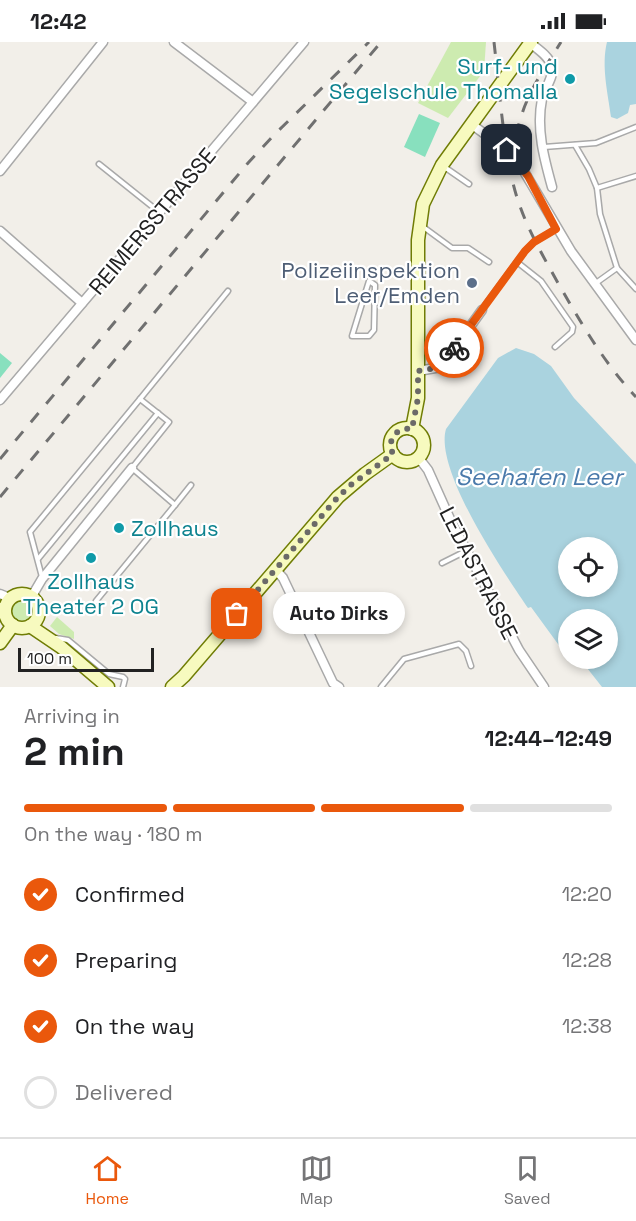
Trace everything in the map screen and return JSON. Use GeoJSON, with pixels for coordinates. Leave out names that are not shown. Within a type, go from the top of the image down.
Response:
{"type":"FeatureCollection","features":[{"type":"Feature","properties":{"kind":"main road"},"geometry":{"type":"LineString","coordinates":[[412,429],[418,398],[419,224],[427,193],[442,165],[530,42]]}},
{"type":"Feature","properties":{"kind":"main road"},"geometry":{"type":"LineString","coordinates":[[403,429],[412,429],[423,441],[423,450],[418,457],[405,462],[393,454],[391,445],[393,436],[403,429]]}},
{"type":"Feature","properties":{"kind":"main road"},"geometry":{"type":"LineString","coordinates":[[172,687],[338,497],[393,454]]}},
{"type":"Feature","properties":{"kind":"main road"},"geometry":{"type":"LineString","coordinates":[[21,594],[32,597],[38,604],[34,621],[20,628],[13,625],[2,608],[7,603],[6,596],[21,594]]}},
{"type":"Feature","properties":{"kind":"main road"},"geometry":{"type":"LineString","coordinates":[[34,621],[108,687]]}},
{"type":"Feature","properties":{"kind":"main road"},"geometry":{"type":"LineString","coordinates":[[0,644],[13,625]]}},
{"type":"Feature","properties":{"kind":"street"},"geometry":{"type":"LineString","coordinates":[[0,171],[103,42]]}},
{"type":"Feature","properties":{"kind":"street"},"geometry":{"type":"LineString","coordinates":[[174,42],[253,102]]}},
{"type":"Feature","properties":{"kind":"street","name":"REIMERSSTRASSE"},"geometry":{"type":"LineString","coordinates":[[0,400],[304,42]]}},
{"type":"Feature","properties":{"kind":"street"},"geometry":{"type":"LineString","coordinates":[[530,42],[551,65],[552,72],[542,97],[540,123],[542,147],[552,188]]}},
{"type":"Feature","properties":{"kind":"street"},"geometry":{"type":"LineString","coordinates":[[471,124],[507,150],[522,168],[556,229],[636,340]]}},
{"type":"Feature","properties":{"kind":"street"},"geometry":{"type":"LineString","coordinates":[[0,231],[82,303]]}},
{"type":"Feature","properties":{"kind":"street"},"geometry":{"type":"LineString","coordinates":[[418,371],[441,367],[482,310]]}},
{"type":"Feature","properties":{"kind":"street","name":"LEDASTRASSE"},"geometry":{"type":"LineString","coordinates":[[418,457],[428,470],[450,519],[519,650],[544,687]]}},
{"type":"Feature","properties":{"kind":"street"},"geometry":{"type":"LineString","coordinates":[[32,597],[42,579],[132,468]]}},
{"type":"Feature","properties":{"kind":"street"},"geometry":{"type":"LineString","coordinates":[[275,570],[283,578],[333,683],[339,687]]}},
{"type":"Feature","properties":{"kind":"lane"},"geometry":{"type":"LineString","coordinates":[[542,147],[596,143],[636,126]]}},
{"type":"Feature","properties":{"kind":"lane"},"geometry":{"type":"LineString","coordinates":[[575,145],[597,188],[600,214],[618,268],[636,289]]}},
{"type":"Feature","properties":{"kind":"lane"},"geometry":{"type":"LineString","coordinates":[[99,164],[159,213]]}},
{"type":"Feature","properties":{"kind":"lane"},"geometry":{"type":"LineString","coordinates":[[442,165],[469,184]]}},
{"type":"Feature","properties":{"kind":"lane"},"geometry":{"type":"LineString","coordinates":[[597,188],[636,176]]}},
{"type":"Feature","properties":{"kind":"lane"},"geometry":{"type":"LineString","coordinates":[[419,224],[452,248],[468,249],[489,262]]}},
{"type":"Feature","properties":{"kind":"lane"},"geometry":{"type":"LineString","coordinates":[[482,310],[534,242],[556,229]]}},
{"type":"Feature","properties":{"kind":"lane"},"geometry":{"type":"LineString","coordinates":[[517,262],[541,281],[573,327],[572,332],[555,347]]}},
{"type":"Feature","properties":{"kind":"lane"},"geometry":{"type":"LineString","coordinates":[[595,283],[618,268]]}},
{"type":"Feature","properties":{"kind":"lane"},"geometry":{"type":"LineString","coordinates":[[369,281],[372,282],[375,285],[372,333],[369,336],[352,336],[367,284],[369,281]]}},
{"type":"Feature","properties":{"kind":"lane"},"geometry":{"type":"LineString","coordinates":[[42,579],[30,532],[228,291]]}},
{"type":"Feature","properties":{"kind":"lane"},"geometry":{"type":"LineString","coordinates":[[140,399],[169,422],[132,468],[175,505]]}},
{"type":"Feature","properties":{"kind":"lane"},"geometry":{"type":"LineString","coordinates":[[38,559],[158,413]]}},
{"type":"Feature","properties":{"kind":"lane"},"geometry":{"type":"LineString","coordinates":[[96,601],[191,485]]}},
{"type":"Feature","properties":{"kind":"lane"},"geometry":{"type":"LineString","coordinates":[[442,563],[468,550]]}},
{"type":"Feature","properties":{"kind":"lane"},"geometry":{"type":"LineString","coordinates":[[58,643],[68,640],[109,674],[121,675],[125,679],[123,687]]}},
{"type":"Feature","properties":{"kind":"lane"},"geometry":{"type":"LineString","coordinates":[[381,687],[404,658],[459,644],[466,651],[471,666]]}},
{"type":"Feature","properties":{"kind":"green space"},"geometry":{"type":"Polygon","coordinates":[[[451,42],[486,42],[484,71],[448,118],[418,103],[451,42]]]}},
{"type":"Feature","properties":{"kind":"green space"},"geometry":{"type":"Polygon","coordinates":[[[419,114],[440,123],[425,157],[404,147],[419,114]]]}},
{"type":"Feature","properties":{"kind":"green space"},"geometry":{"type":"Polygon","coordinates":[[[0,353],[12,363],[0,378],[0,353]]]}},
{"type":"Feature","properties":{"kind":"green space"},"geometry":{"type":"Polygon","coordinates":[[[22,601],[29,604],[32,611],[29,618],[22,621],[15,618],[12,611],[15,604],[22,601]]]}},
{"type":"Feature","properties":{"kind":"green space"},"geometry":{"type":"Polygon","coordinates":[[[57,617],[74,632],[74,639],[59,634],[50,626],[57,617]]]}},
{"type":"Feature","properties":{"kind":"water"},"geometry":{"type":"Polygon","coordinates":[[[607,42],[636,42],[636,104],[630,105],[628,113],[617,119],[611,117],[607,89],[605,51],[607,42]]]}},
{"type":"Feature","properties":{"kind":"water","name":"Seehafen Leer"},"geometry":{"type":"Polygon","coordinates":[[[516,348],[534,354],[551,366],[574,398],[636,464],[636,687],[602,687],[588,669],[618,669],[618,609],[558,609],[558,644],[531,607],[528,608],[488,547],[460,494],[450,469],[445,447],[446,429],[498,358],[516,348]]]}},
{"type":"Feature","properties":{"kind":"railway"},"geometry":{"type":"LineString","coordinates":[[0,459],[248,163],[369,42]]}},
{"type":"Feature","properties":{"kind":"railway"},"geometry":{"type":"LineString","coordinates":[[0,497],[381,42]]}},
{"type":"Feature","properties":{"kind":"railway"},"geometry":{"type":"LineString","coordinates":[[494,42],[508,158],[514,189],[524,217],[543,257],[584,328],[603,357],[636,397]]}},
{"type":"Feature","properties":{"kind":"railway"},"geometry":{"type":"LineString","coordinates":[[514,159],[518,127],[524,107],[538,78],[561,42]]}},
{"type":"Feature","properties":{"kind":"way so far"},"geometry":{"type":"LineString","coordinates":[[237,614],[338,497],[393,454],[391,445],[393,436],[403,429],[412,429],[418,398],[418,371],[441,367],[454,348]]}},
{"type":"Feature","properties":{"kind":"place","name":"Surf- und Segelschule Thomalla"},"geometry":{"type":"Point","coordinates":[570,79]}},
{"type":"Feature","properties":{"kind":"place","name":"Polizeiinspektion Leer/Emden"},"geometry":{"type":"Point","coordinates":[472,283]}},
{"type":"Feature","properties":{"kind":"place","name":"Zollhaus"},"geometry":{"type":"Point","coordinates":[119,528]}},
{"type":"Feature","properties":{"kind":"place","name":"Zollhaus Theater 2 OG"},"geometry":{"type":"Point","coordinates":[91,558]}},
{"type":"Feature","properties":{"kind":"place","name":"Auto Dirks"},"geometry":{"type":"Point","coordinates":[237,614]}},
{"type":"Feature","properties":{"kind":"route"},"geometry":{"type":"LineString","coordinates":[[454,348],[525,251],[534,242],[556,229],[528,176],[507,150]]}}]}
